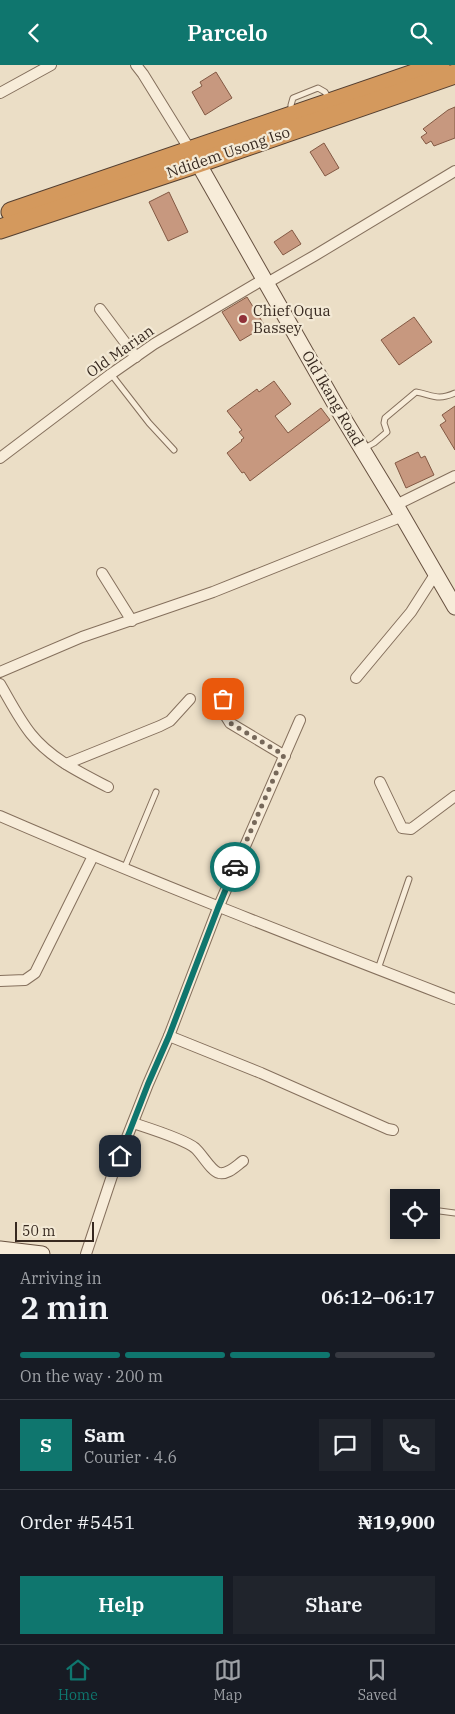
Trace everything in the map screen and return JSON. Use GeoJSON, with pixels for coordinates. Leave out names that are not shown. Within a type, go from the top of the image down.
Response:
{"type":"FeatureCollection","features":[{"type":"Feature","properties":{"kind":"highway","name":"Ndidem Usong Iso"},"geometry":{"type":"LineString","coordinates":[[0,229],[194,157],[292,115],[440,65]]}},
{"type":"Feature","properties":{"kind":"highway","name":"Ndidem Usong Iso"},"geometry":{"type":"LineString","coordinates":[[0,215],[194,157],[455,74]]}},
{"type":"Feature","properties":{"kind":"street"},"geometry":{"type":"LineString","coordinates":[[0,93],[51,65]]}},
{"type":"Feature","properties":{"kind":"street"},"geometry":{"type":"LineString","coordinates":[[136,65],[148,81],[194,157]]}},
{"type":"Feature","properties":{"kind":"street","name":"Old Ikang Road"},"geometry":{"type":"LineString","coordinates":[[194,157],[339,411],[400,511],[455,607]]}},
{"type":"Feature","properties":{"kind":"street","name":"Old Marian"},"geometry":{"type":"LineString","coordinates":[[0,458],[154,344],[265,281],[314,256],[455,171]]}},
{"type":"Feature","properties":{"kind":"street"},"geometry":{"type":"LineString","coordinates":[[100,309],[136,357]]}},
{"type":"Feature","properties":{"kind":"street"},"geometry":{"type":"LineString","coordinates":[[0,671],[82,637],[213,591],[400,511],[455,476]]}},
{"type":"Feature","properties":{"kind":"street"},"geometry":{"type":"LineString","coordinates":[[102,573],[132,621]]}},
{"type":"Feature","properties":{"kind":"street"},"geometry":{"type":"LineString","coordinates":[[356,679],[411,612],[436,573]]}},
{"type":"Feature","properties":{"kind":"street"},"geometry":{"type":"LineString","coordinates":[[0,684],[32,735],[41,745],[66,764],[108,787]]}},
{"type":"Feature","properties":{"kind":"street"},"geometry":{"type":"LineString","coordinates":[[66,764],[170,721],[190,699]]}},
{"type":"Feature","properties":{"kind":"street"},"geometry":{"type":"LineString","coordinates":[[223,699],[223,708],[226,718],[230,723],[284,755]]}},
{"type":"Feature","properties":{"kind":"street"},"geometry":{"type":"LineString","coordinates":[[86,1254],[113,1173],[169,1036],[218,908],[300,720]]}},
{"type":"Feature","properties":{"kind":"street"},"geometry":{"type":"LineString","coordinates":[[380,782],[402,828],[406,830],[411,829],[455,795]]}},
{"type":"Feature","properties":{"kind":"street"},"geometry":{"type":"LineString","coordinates":[[0,816],[218,908],[455,999]]}},
{"type":"Feature","properties":{"kind":"street"},"geometry":{"type":"LineString","coordinates":[[0,981],[25,981],[35,973],[93,856]]}},
{"type":"Feature","properties":{"kind":"street"},"geometry":{"type":"LineString","coordinates":[[169,1036],[262,1073],[388,1129],[393,1129]]}},
{"type":"Feature","properties":{"kind":"street"},"geometry":{"type":"LineString","coordinates":[[133,1123],[189,1144],[214,1171],[220,1173],[227,1172],[243,1161]]}},
{"type":"Feature","properties":{"kind":"street"},"geometry":{"type":"LineString","coordinates":[[0,1249],[42,1254]]}},
{"type":"Feature","properties":{"kind":"lane"},"geometry":{"type":"LineString","coordinates":[[111,374],[149,423],[174,450]]}},
{"type":"Feature","properties":{"kind":"lane"},"geometry":{"type":"LineString","coordinates":[[362,449],[374,443],[387,432],[384,423],[385,418],[416,392],[445,398],[455,393]]}},
{"type":"Feature","properties":{"kind":"lane"},"geometry":{"type":"LineString","coordinates":[[124,869],[156,792]]}},
{"type":"Feature","properties":{"kind":"lane"},"geometry":{"type":"LineString","coordinates":[[378,969],[409,879]]}},
{"type":"Feature","properties":{"kind":"lane"},"geometry":{"type":"LineString","coordinates":[[440,1211],[455,1213]]}},
{"type":"Feature","properties":{"kind":"building"},"geometry":{"type":"Polygon","coordinates":[[[216,72],[232,98],[205,115],[192,92],[202,86],[200,82],[216,72]]]}},
{"type":"Feature","properties":{"kind":"building"},"geometry":{"type":"Polygon","coordinates":[[[455,107],[455,138],[434,146],[431,141],[426,144],[421,137],[427,133],[423,129],[455,107]]]}},
{"type":"Feature","properties":{"kind":"building"},"geometry":{"type":"Polygon","coordinates":[[[324,143],[339,168],[325,176],[310,152],[324,143]]]}},
{"type":"Feature","properties":{"kind":"building"},"geometry":{"type":"Polygon","coordinates":[[[169,192],[188,232],[168,241],[149,202],[169,192]]]}},
{"type":"Feature","properties":{"kind":"building"},"geometry":{"type":"Polygon","coordinates":[[[292,230],[301,244],[283,255],[274,242],[292,230]]]}},
{"type":"Feature","properties":{"kind":"building","name":"Chief Oqua Bassey"},"geometry":{"type":"Polygon","coordinates":[[[247,297],[265,326],[240,341],[222,312],[247,297]]]}},
{"type":"Feature","properties":{"kind":"building"},"geometry":{"type":"Polygon","coordinates":[[[414,317],[432,342],[399,365],[381,340],[414,317]]]}},
{"type":"Feature","properties":{"kind":"building"},"geometry":{"type":"Polygon","coordinates":[[[274,381],[291,404],[275,416],[288,433],[321,408],[330,420],[250,481],[227,453],[244,438],[239,432],[242,430],[227,411],[257,389],[259,392],[274,381]]]}},
{"type":"Feature","properties":{"kind":"building"},"geometry":{"type":"Polygon","coordinates":[[[455,406],[455,450],[440,425],[446,421],[442,415],[455,406]]]}},
{"type":"Feature","properties":{"kind":"building"},"geometry":{"type":"Polygon","coordinates":[[[418,452],[421,458],[425,456],[434,475],[406,488],[395,463],[418,452]]]}},
{"type":"Feature","properties":{"kind":"way so far"},"geometry":{"type":"LineString","coordinates":[[223,699],[223,708],[226,718],[230,723],[284,755],[235,867]]}},
{"type":"Feature","properties":{"kind":"place","name":"Chief Oqua Bassey"},"geometry":{"type":"Point","coordinates":[243,319]}},
{"type":"Feature","properties":{"kind":"route"},"geometry":{"type":"LineString","coordinates":[[120,1156],[235,867]]}}]}
